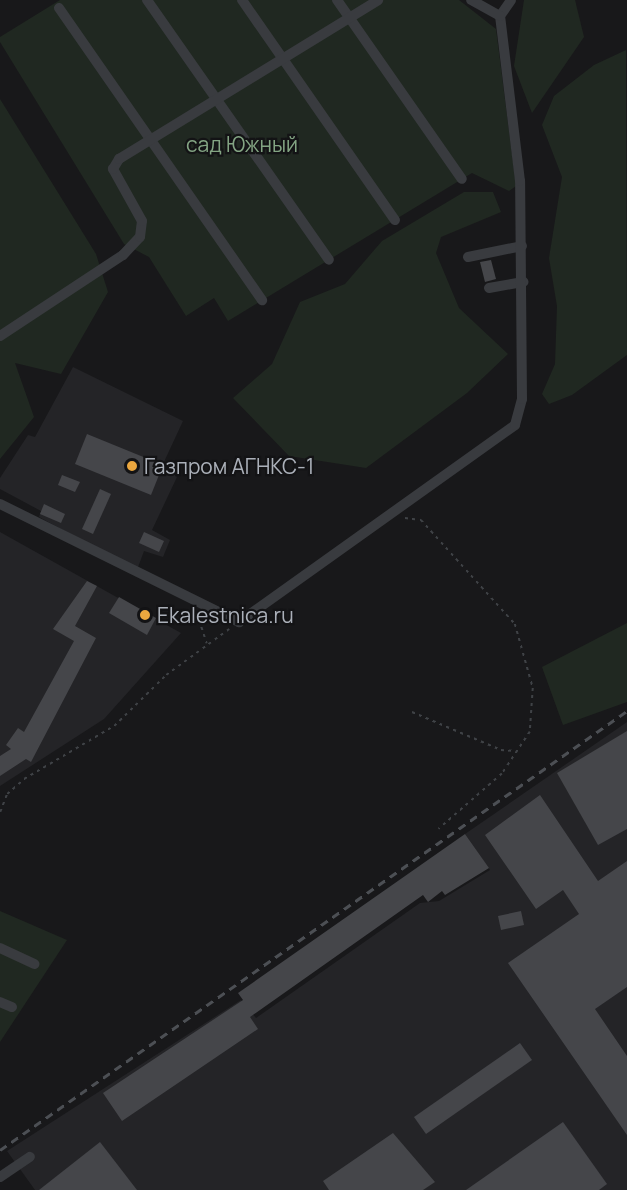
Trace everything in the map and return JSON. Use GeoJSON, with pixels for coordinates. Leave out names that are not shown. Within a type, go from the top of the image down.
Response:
{"type":"FeatureCollection","features":[{"type":"Feature","properties":{"kind":"street"},"geometry":{"type":"LineString","coordinates":[[147,0],[329,260]]}},
{"type":"Feature","properties":{"kind":"street"},"geometry":{"type":"LineString","coordinates":[[242,0],[395,220]]}},
{"type":"Feature","properties":{"kind":"street"},"geometry":{"type":"LineString","coordinates":[[337,0],[462,179]]}},
{"type":"Feature","properties":{"kind":"street"},"geometry":{"type":"LineString","coordinates":[[0,336],[135,245],[142,221],[113,169],[152,139],[351,20],[378,0]]}},
{"type":"Feature","properties":{"kind":"street"},"geometry":{"type":"LineString","coordinates":[[471,0],[500,16]]}},
{"type":"Feature","properties":{"kind":"street"},"geometry":{"type":"LineString","coordinates":[[0,504],[194,604],[239,622],[515,425],[522,399],[523,282],[520,181],[500,16],[511,0]]}},
{"type":"Feature","properties":{"kind":"street"},"geometry":{"type":"LineString","coordinates":[[59,8],[262,300]]}},
{"type":"Feature","properties":{"kind":"street"},"geometry":{"type":"LineString","coordinates":[[468,257],[522,246]]}},
{"type":"Feature","properties":{"kind":"street"},"geometry":{"type":"LineString","coordinates":[[489,288],[523,282]]}},
{"type":"Feature","properties":{"kind":"street"},"geometry":{"type":"LineString","coordinates":[[0,948],[35,964]]}},
{"type":"Feature","properties":{"kind":"street"},"geometry":{"type":"LineString","coordinates":[[0,1002],[12,1007]]}},
{"type":"Feature","properties":{"kind":"street"},"geometry":{"type":"LineString","coordinates":[[0,1177],[30,1156]]}},
{"type":"Feature","properties":{"kind":"path"},"geometry":{"type":"LineString","coordinates":[[389,515],[421,520],[515,624],[527,655],[535,710],[518,751],[485,794],[439,829]]}},
{"type":"Feature","properties":{"kind":"path"},"geometry":{"type":"LineString","coordinates":[[194,604],[207,643]]}},
{"type":"Feature","properties":{"kind":"path"},"geometry":{"type":"LineString","coordinates":[[0,812],[7,794],[24,779],[114,726],[207,643],[239,622]]}},
{"type":"Feature","properties":{"kind":"path"},"geometry":{"type":"LineString","coordinates":[[412,712],[501,750],[518,751]]}},
{"type":"Feature","properties":{"kind":"shaded area"},"geometry":{"type":"Polygon","coordinates":[[[73,367],[183,421],[163,464],[177,477],[152,530],[170,540],[163,557],[144,551],[137,570],[39,517],[41,511],[0,489],[0,478],[28,435],[35,437],[73,367]]]}},
{"type":"Feature","properties":{"kind":"shaded area"},"geometry":{"type":"Polygon","coordinates":[[[0,532],[181,633],[104,719],[0,786],[0,532]]]}},
{"type":"Feature","properties":{"kind":"shaded area"},"geometry":{"type":"Polygon","coordinates":[[[627,722],[627,1190],[35,1190],[7,1151],[241,1000],[256,1018],[420,903],[439,901],[490,870],[465,834],[627,722]]]}},
{"type":"Feature","properties":{"kind":"green space","name":"сад Южный"},"geometry":{"type":"Polygon","coordinates":[[[60,0],[459,0],[496,29],[516,186],[509,191],[472,173],[228,321],[214,298],[186,316],[149,257],[124,244],[0,42],[0,37],[60,0]]]}},
{"type":"Feature","properties":{"kind":"green space"},"geometry":{"type":"Polygon","coordinates":[[[524,0],[575,0],[584,37],[532,113],[514,66],[524,0]]]}},
{"type":"Feature","properties":{"kind":"green space"},"geometry":{"type":"Polygon","coordinates":[[[626,50],[627,355],[572,395],[549,404],[542,394],[555,364],[557,306],[549,258],[562,177],[542,125],[554,96],[594,65],[626,50]]]}},
{"type":"Feature","properties":{"kind":"green space"},"geometry":{"type":"Polygon","coordinates":[[[0,99],[96,254],[108,292],[61,374],[15,363],[34,417],[0,459],[0,99]]]}},
{"type":"Feature","properties":{"kind":"green space"},"geometry":{"type":"Polygon","coordinates":[[[464,192],[493,192],[501,212],[441,237],[436,253],[459,308],[508,354],[467,393],[366,468],[289,456],[233,398],[272,364],[300,302],[345,284],[382,241],[464,192]]]}},
{"type":"Feature","properties":{"kind":"green space"},"geometry":{"type":"Polygon","coordinates":[[[627,623],[627,702],[563,725],[542,667],[627,623]]]}},
{"type":"Feature","properties":{"kind":"green space"},"geometry":{"type":"Polygon","coordinates":[[[0,911],[67,940],[0,1042],[0,911]]]}},
{"type":"Feature","properties":{"kind":"building"},"geometry":{"type":"Polygon","coordinates":[[[491,260],[496,279],[485,282],[480,262],[491,260]]]}},
{"type":"Feature","properties":{"kind":"building"},"geometry":{"type":"Polygon","coordinates":[[[87,434],[163,465],[151,495],[75,464],[87,434]]]}},
{"type":"Feature","properties":{"kind":"building"},"geometry":{"type":"Polygon","coordinates":[[[62,475],[80,482],[75,492],[58,485],[62,475]]]}},
{"type":"Feature","properties":{"kind":"building"},"geometry":{"type":"Polygon","coordinates":[[[100,489],[111,494],[93,534],[82,529],[100,489]]]}},
{"type":"Feature","properties":{"kind":"building"},"geometry":{"type":"Polygon","coordinates":[[[44,504],[65,514],[61,523],[40,514],[44,504]]]}},
{"type":"Feature","properties":{"kind":"building"},"geometry":{"type":"Polygon","coordinates":[[[144,532],[164,541],[159,552],[139,543],[144,532]]]}},
{"type":"Feature","properties":{"kind":"building"},"geometry":{"type":"Polygon","coordinates":[[[87,581],[97,586],[75,626],[96,638],[31,762],[26,759],[0,776],[0,756],[11,749],[6,745],[18,728],[24,732],[74,641],[53,629],[87,581]]]}},
{"type":"Feature","properties":{"kind":"building"},"geometry":{"type":"Polygon","coordinates":[[[119,597],[156,618],[147,635],[109,613],[119,597]]]}},
{"type":"Feature","properties":{"kind":"building"},"geometry":{"type":"Polygon","coordinates":[[[627,731],[627,829],[598,845],[557,773],[627,731]]]}},
{"type":"Feature","properties":{"kind":"building"},"geometry":{"type":"Polygon","coordinates":[[[540,795],[598,881],[627,861],[627,987],[595,1009],[627,1056],[627,1135],[508,963],[579,914],[563,890],[536,909],[485,835],[540,795]]]}},
{"type":"Feature","properties":{"kind":"building"},"geometry":{"type":"Polygon","coordinates":[[[465,834],[489,868],[445,895],[442,891],[428,902],[423,895],[250,1017],[258,1029],[122,1121],[103,1093],[243,1000],[238,993],[465,834]]]}},
{"type":"Feature","properties":{"kind":"building"},"geometry":{"type":"Polygon","coordinates":[[[521,911],[524,925],[501,930],[498,916],[521,911]]]}},
{"type":"Feature","properties":{"kind":"building"},"geometry":{"type":"Polygon","coordinates":[[[520,1043],[532,1060],[426,1134],[414,1117],[520,1043]]]}},
{"type":"Feature","properties":{"kind":"building"},"geometry":{"type":"Polygon","coordinates":[[[563,1122],[607,1184],[599,1190],[466,1190],[563,1122]]]}},
{"type":"Feature","properties":{"kind":"building"},"geometry":{"type":"Polygon","coordinates":[[[393,1133],[435,1182],[423,1190],[329,1190],[323,1181],[393,1133]]]}},
{"type":"Feature","properties":{"kind":"building"},"geometry":{"type":"Polygon","coordinates":[[[100,1142],[137,1190],[39,1190],[100,1142]]]}},
{"type":"Feature","properties":{"kind":"railway"},"geometry":{"type":"LineString","coordinates":[[0,1150],[627,711]]}},
{"type":"Feature","properties":{"kind":"place","name":"Газпром АГНКС-1"},"geometry":{"type":"Point","coordinates":[132,466]}},
{"type":"Feature","properties":{"kind":"place","name":"Ekalestnica.ru"},"geometry":{"type":"Point","coordinates":[145,615]}}]}
